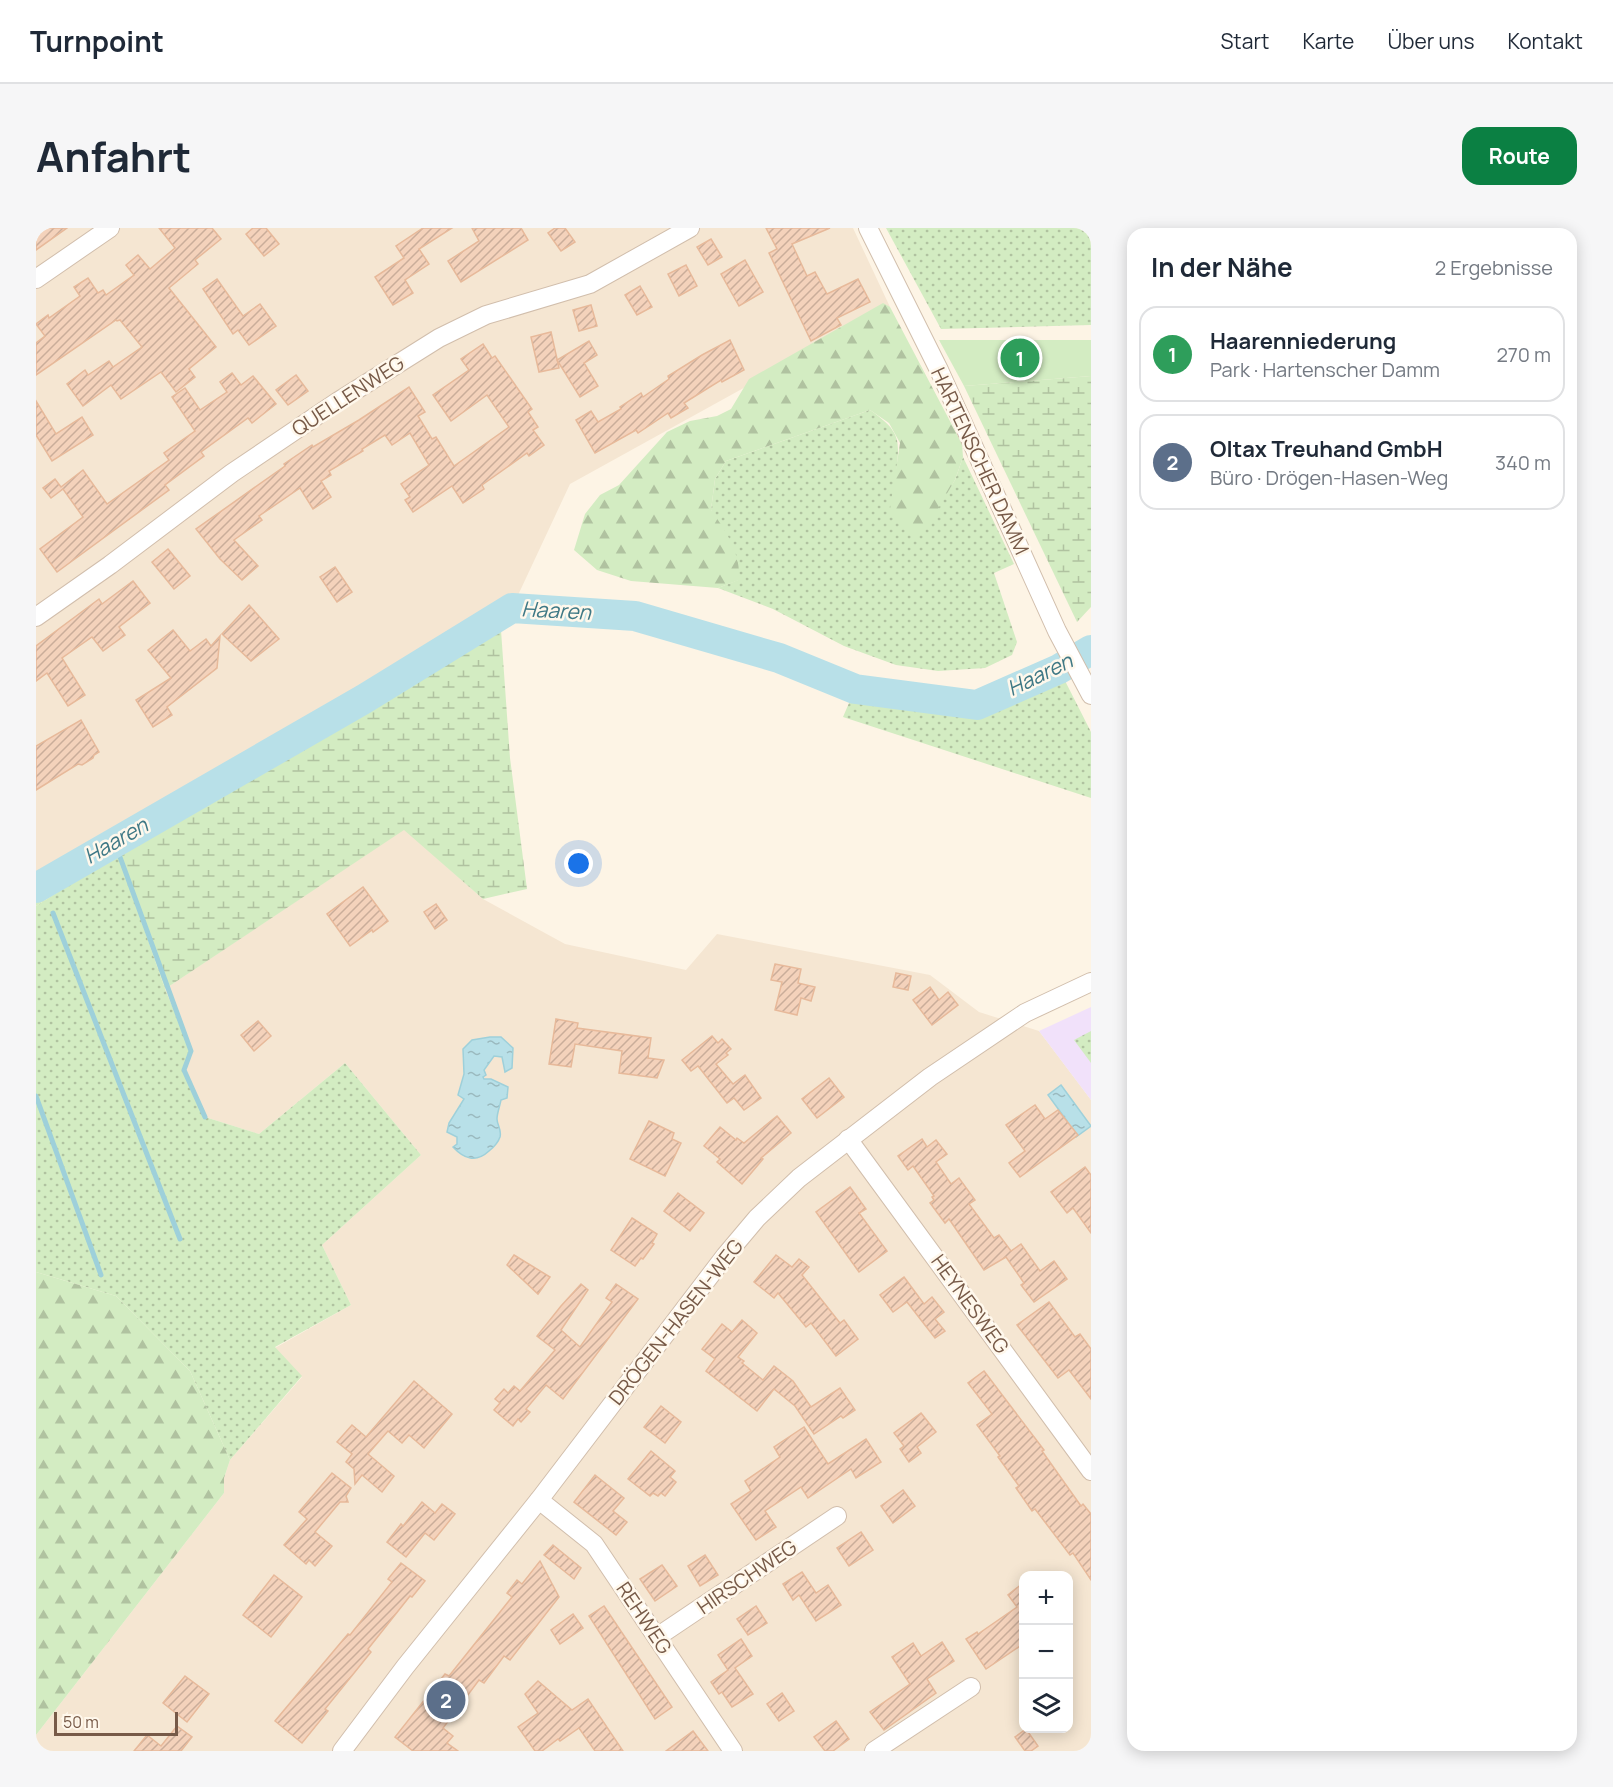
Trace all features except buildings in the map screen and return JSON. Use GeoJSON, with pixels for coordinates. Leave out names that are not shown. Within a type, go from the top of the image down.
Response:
{"type":"FeatureCollection","features":[{"type":"Feature","properties":{"kind":"street"},"geometry":{"type":"LineString","coordinates":[[36,279],[110,228]]}},
{"type":"Feature","properties":{"kind":"street","name":"QUELLENWEG"},"geometry":{"type":"LineString","coordinates":[[36,616],[110,565],[232,473],[337,402],[439,338],[486,315],[590,284],[690,228]]}},
{"type":"Feature","properties":{"kind":"street","name":"HARTENSCHER DAMM"},"geometry":{"type":"LineString","coordinates":[[868,228],[939,370],[1060,635],[1091,695]]}},
{"type":"Feature","properties":{"kind":"street","name":"DRÖGEN-HASEN-WEG"},"geometry":{"type":"LineString","coordinates":[[342,1751],[405,1667],[539,1500],[699,1290],[757,1218],[799,1178],[848,1139],[985,1038],[1025,1013],[1091,982]]}},
{"type":"Feature","properties":{"kind":"street","name":"HEYNESWEG"},"geometry":{"type":"LineString","coordinates":[[848,1139],[1091,1471]]}},
{"type":"Feature","properties":{"kind":"street","name":"REHWEG"},"geometry":{"type":"LineString","coordinates":[[539,1500],[594,1544],[733,1751]]}},
{"type":"Feature","properties":{"kind":"street","name":"HIRSCHWEG"},"geometry":{"type":"LineString","coordinates":[[657,1637],[837,1516]]}},
{"type":"Feature","properties":{"kind":"street"},"geometry":{"type":"LineString","coordinates":[[874,1751],[971,1687]]}},
{"type":"Feature","properties":{"kind":"shaded area"},"geometry":{"type":"Polygon","coordinates":[[[36,228],[853,228],[890,307],[570,484],[512,608],[36,886],[36,228]]]}},
{"type":"Feature","properties":{"kind":"shaded area"},"geometry":{"type":"Polygon","coordinates":[[[404,829],[483,899],[565,944],[686,970],[717,934],[930,975],[979,1012],[1039,1031],[1091,1100],[1091,1751],[36,1751],[36,1735],[224,1493],[224,1478],[230,1460],[302,1377],[275,1348],[351,1305],[322,1245],[421,1155],[345,1063],[259,1134],[205,1117],[184,1070],[191,1051],[165,989],[404,829]]]}},
{"type":"Feature","properties":{"kind":"shaded area"},"geometry":{"type":"Polygon","coordinates":[[[1091,1007],[1091,1100],[1039,1031],[1091,1007]]]}},
{"type":"Feature","properties":{"kind":"green space"},"geometry":{"type":"Polygon","coordinates":[[[886,228],[1091,228],[1091,325],[941,329],[886,228]]]}},
{"type":"Feature","properties":{"kind":"green space"},"geometry":{"type":"Polygon","coordinates":[[[883,303],[890,307],[962,444],[963,457],[955,480],[926,529],[914,534],[890,509],[900,443],[889,423],[870,410],[726,461],[715,479],[711,510],[727,534],[735,552],[739,580],[718,588],[631,581],[597,570],[574,550],[585,514],[600,495],[619,485],[667,432],[690,421],[717,416],[731,409],[749,379],[883,303]]]}},
{"type":"Feature","properties":{"kind":"green space"},"geometry":{"type":"Polygon","coordinates":[[[939,340],[1091,340],[1091,376],[964,386],[939,340]]]}},
{"type":"Feature","properties":{"kind":"green space"},"geometry":{"type":"Polygon","coordinates":[[[1091,376],[1091,607],[1077,622],[964,386],[1091,376]]]}},
{"type":"Feature","properties":{"kind":"green space"},"geometry":{"type":"Polygon","coordinates":[[[870,410],[888,424],[896,437],[898,452],[896,474],[944,497],[955,480],[963,457],[1014,564],[994,573],[1017,642],[1012,655],[985,668],[938,671],[896,665],[844,646],[773,609],[718,588],[738,580],[711,510],[715,479],[726,461],[870,410]]]}},
{"type":"Feature","properties":{"kind":"green space"},"geometry":{"type":"Polygon","coordinates":[[[500,616],[510,758],[527,889],[483,899],[404,830],[165,989],[118,854],[36,906],[36,887],[500,616]]]}},
{"type":"Feature","properties":{"kind":"green space"},"geometry":{"type":"Polygon","coordinates":[[[1059,669],[1091,732],[1091,798],[843,717],[855,689],[977,705],[1059,669]]]}},
{"type":"Feature","properties":{"kind":"green space"},"geometry":{"type":"Polygon","coordinates":[[[118,854],[165,989],[191,1051],[184,1070],[205,1117],[259,1134],[345,1063],[421,1155],[322,1245],[351,1305],[275,1347],[302,1376],[230,1460],[190,1371],[116,1296],[36,1272],[36,906],[118,854]]]}},
{"type":"Feature","properties":{"kind":"green space"},"geometry":{"type":"Polygon","coordinates":[[[1091,1031],[1091,1063],[1074,1040],[1091,1031]]]}},
{"type":"Feature","properties":{"kind":"green space"},"geometry":{"type":"Polygon","coordinates":[[[36,1272],[116,1296],[190,1371],[230,1460],[224,1478],[224,1493],[36,1735],[36,1272]]]}},
{"type":"Feature","properties":{"kind":"water"},"geometry":{"type":"Polygon","coordinates":[[[501,1037],[513,1048],[512,1068],[505,1072],[502,1057],[494,1056],[484,1070],[486,1075],[484,1079],[491,1079],[508,1087],[507,1098],[501,1100],[497,1114],[500,1130],[498,1141],[484,1155],[470,1158],[453,1147],[457,1144],[457,1137],[447,1132],[449,1123],[464,1099],[458,1095],[464,1074],[463,1049],[472,1040],[501,1037]]]}},
{"type":"Feature","properties":{"kind":"water"},"geometry":{"type":"Polygon","coordinates":[[[1061,1085],[1091,1126],[1076,1137],[1048,1095],[1061,1085]]]}},
{"type":"Feature","properties":{"kind":"waterway","name":"Haaren"},"geometry":{"type":"LineString","coordinates":[[36,888],[364,699],[512,608],[635,616],[779,658],[855,689],[977,705],[1059,669],[1091,650]]}},
{"type":"Feature","properties":{"kind":"waterway"},"geometry":{"type":"LineString","coordinates":[[120,857],[191,1051],[184,1070],[205,1117]]}},
{"type":"Feature","properties":{"kind":"waterway"},"geometry":{"type":"LineString","coordinates":[[53,913],[180,1239]]}},
{"type":"Feature","properties":{"kind":"waterway"},"geometry":{"type":"LineString","coordinates":[[36,1096],[101,1275]]}},
{"type":"Feature","properties":{"kind":"place","name":"Haarenniederung"},"geometry":{"type":"Point","coordinates":[1020,358]}},
{"type":"Feature","properties":{"kind":"place","name":"Oltax Treuhand GmbH"},"geometry":{"type":"Point","coordinates":[446,1700]}}]}
